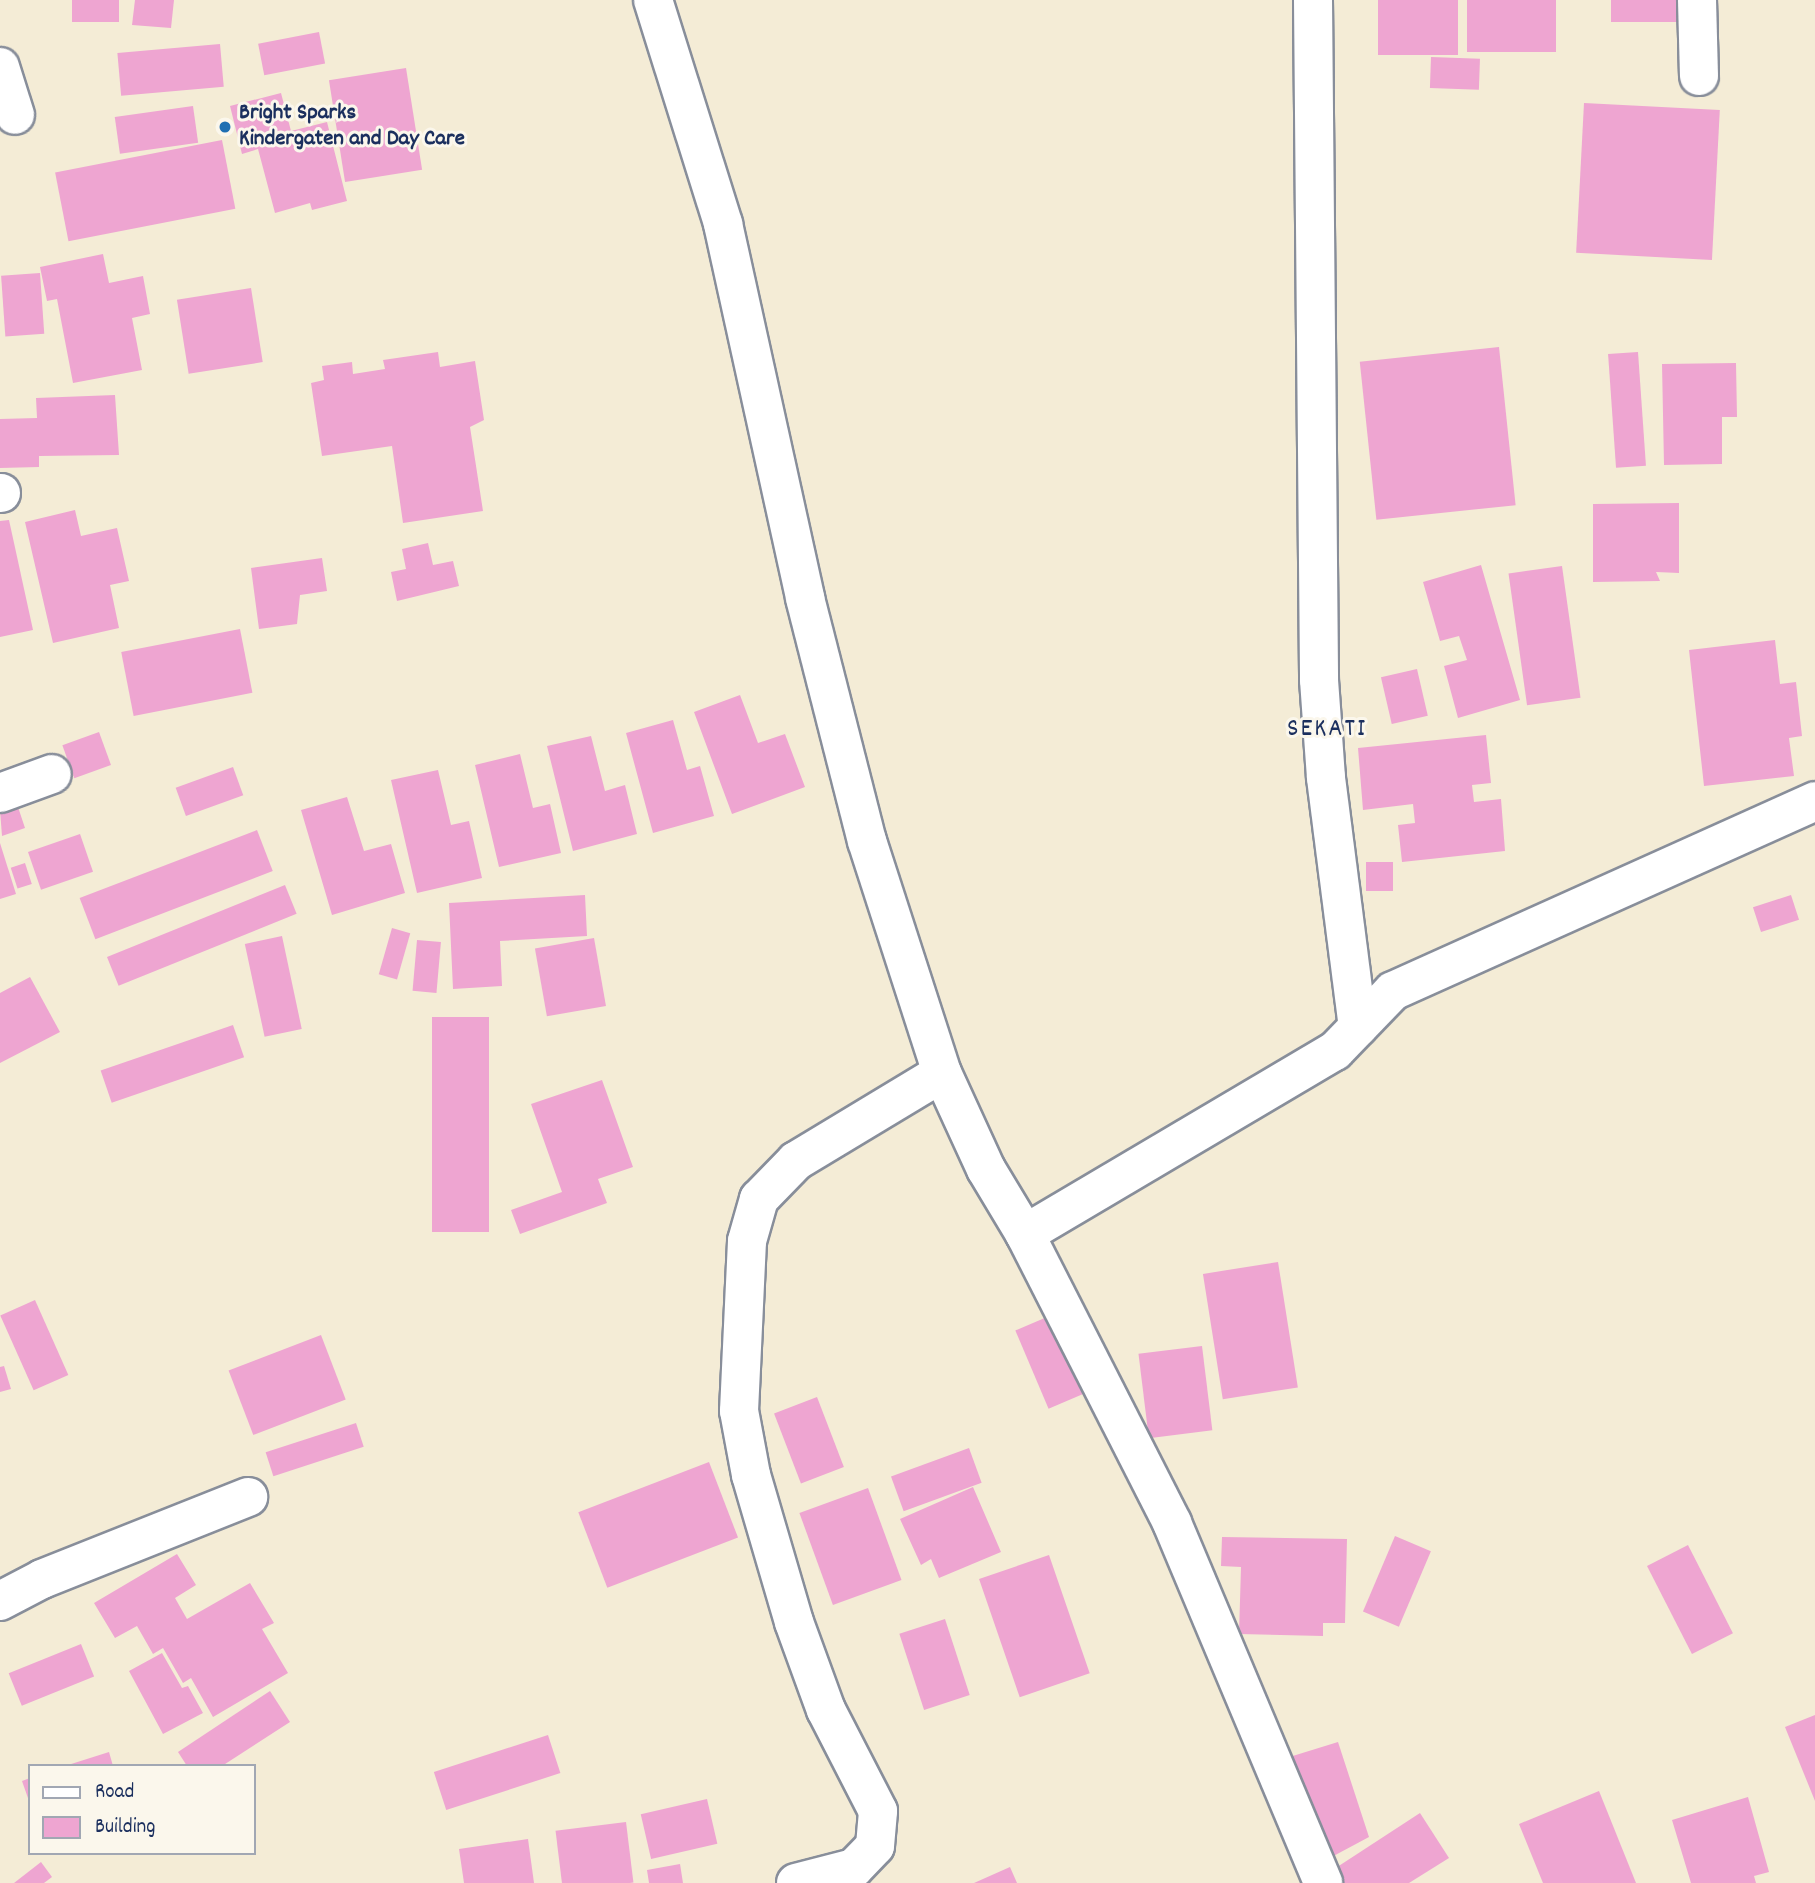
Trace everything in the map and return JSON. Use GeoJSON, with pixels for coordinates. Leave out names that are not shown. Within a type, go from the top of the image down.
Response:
{"type":"FeatureCollection","features":[{"type":"Feature","properties":{"kind":"street"},"geometry":{"type":"LineString","coordinates":[[653,0],[723,224],[805,598],[867,841],[942,1073],[986,1169],[1025,1234],[1172,1523],[1323,1883]]}},
{"type":"Feature","properties":{"kind":"street"},"geometry":{"type":"LineString","coordinates":[[1313,0],[1319,680],[1326,778],[1359,1027]]}},
{"type":"Feature","properties":{"kind":"street"},"geometry":{"type":"LineString","coordinates":[[1697,0],[1699,76]]}},
{"type":"Feature","properties":{"kind":"street"},"geometry":{"type":"LineString","coordinates":[[0,67],[15,115]]}},
{"type":"Feature","properties":{"kind":"street"},"geometry":{"type":"LineString","coordinates":[[0,793],[52,774]]}},
{"type":"Feature","properties":{"kind":"street"},"geometry":{"type":"LineString","coordinates":[[1025,1234],[1335,1051],[1393,990],[1815,801]]}},
{"type":"Feature","properties":{"kind":"street"},"geometry":{"type":"LineString","coordinates":[[796,1883],[854,1868],[875,1846],[878,1811],[826,1710],[794,1622],[751,1475],[739,1411],[747,1241],[758,1199],[796,1161],[942,1073]]}},
{"type":"Feature","properties":{"kind":"street"},"geometry":{"type":"LineString","coordinates":[[0,1601],[42,1579],[248,1497]]}},
{"type":"Feature","properties":{"kind":"building"},"geometry":{"type":"Polygon","coordinates":[[[72,0],[119,0],[119,22],[72,22],[72,0]]]}},
{"type":"Feature","properties":{"kind":"building"},"geometry":{"type":"Polygon","coordinates":[[[135,0],[174,0],[171,28],[132,25],[135,0]]]}},
{"type":"Feature","properties":{"kind":"building"},"geometry":{"type":"Polygon","coordinates":[[[1378,0],[1458,0],[1458,55],[1378,55],[1378,0]]]}},
{"type":"Feature","properties":{"kind":"building"},"geometry":{"type":"Polygon","coordinates":[[[1467,0],[1556,0],[1556,52],[1467,52],[1467,0]]]}},
{"type":"Feature","properties":{"kind":"building"},"geometry":{"type":"Polygon","coordinates":[[[1611,0],[1685,0],[1685,22],[1611,22],[1611,0]]]}},
{"type":"Feature","properties":{"kind":"building"},"geometry":{"type":"Polygon","coordinates":[[[319,32],[325,63],[264,75],[258,44],[319,32]]]}},
{"type":"Feature","properties":{"kind":"building"},"geometry":{"type":"Polygon","coordinates":[[[220,44],[224,87],[121,96],[117,53],[220,44]]]}},
{"type":"Feature","properties":{"kind":"building"},"geometry":{"type":"Polygon","coordinates":[[[1431,57],[1480,59],[1479,90],[1430,88],[1431,57]]]}},
{"type":"Feature","properties":{"kind":"building"},"geometry":{"type":"Polygon","coordinates":[[[406,68],[422,170],[345,182],[329,80],[406,68]]]}},
{"type":"Feature","properties":{"kind":"building"},"geometry":{"type":"Polygon","coordinates":[[[281,93],[291,131],[327,122],[347,201],[312,210],[310,203],[275,213],[258,149],[242,154],[230,106],[281,93]]]}},
{"type":"Feature","properties":{"kind":"building"},"geometry":{"type":"Polygon","coordinates":[[[1584,103],[1720,110],[1712,260],[1576,253],[1584,103]]]}},
{"type":"Feature","properties":{"kind":"building"},"geometry":{"type":"Polygon","coordinates":[[[193,106],[198,143],[120,154],[115,117],[193,106]]]}},
{"type":"Feature","properties":{"kind":"building"},"geometry":{"type":"Polygon","coordinates":[[[222,140],[235,209],[68,241],[55,172],[222,140]]]}},
{"type":"Feature","properties":{"kind":"building"},"geometry":{"type":"Polygon","coordinates":[[[103,254],[109,283],[143,276],[150,314],[132,318],[142,370],[73,383],[57,299],[47,301],[40,267],[103,254]]]}},
{"type":"Feature","properties":{"kind":"building"},"geometry":{"type":"Polygon","coordinates":[[[40,273],[44,334],[5,337],[1,276],[40,273]]]}},
{"type":"Feature","properties":{"kind":"building"},"geometry":{"type":"Polygon","coordinates":[[[251,288],[263,362],[189,374],[177,300],[251,288]]]}},
{"type":"Feature","properties":{"kind":"building"},"geometry":{"type":"Polygon","coordinates":[[[1499,347],[1516,505],[1376,520],[1360,362],[1499,347]]]}},
{"type":"Feature","properties":{"kind":"building"},"geometry":{"type":"Polygon","coordinates":[[[438,352],[440,367],[475,361],[484,420],[470,427],[483,511],[403,523],[392,446],[322,456],[311,383],[324,380],[322,366],[352,362],[353,374],[385,369],[383,360],[438,352]]]}},
{"type":"Feature","properties":{"kind":"building"},"geometry":{"type":"Polygon","coordinates":[[[1638,352],[1646,466],[1616,468],[1608,354],[1638,352]]]}},
{"type":"Feature","properties":{"kind":"building"},"geometry":{"type":"Polygon","coordinates":[[[1736,363],[1737,417],[1722,417],[1722,464],[1664,465],[1662,364],[1736,363]]]}},
{"type":"Feature","properties":{"kind":"building"},"geometry":{"type":"Polygon","coordinates":[[[115,395],[119,455],[39,456],[39,467],[0,468],[0,419],[37,418],[36,398],[115,395]]]}},
{"type":"Feature","properties":{"kind":"building"},"geometry":{"type":"Polygon","coordinates":[[[1679,503],[1679,573],[1656,572],[1660,581],[1593,582],[1593,504],[1679,503]]]}},
{"type":"Feature","properties":{"kind":"building"},"geometry":{"type":"Polygon","coordinates":[[[75,510],[81,536],[117,528],[129,581],[110,585],[119,628],[53,643],[25,522],[75,510]]]}},
{"type":"Feature","properties":{"kind":"building"},"geometry":{"type":"Polygon","coordinates":[[[9,520],[33,630],[0,637],[0,521],[9,520]]]}},
{"type":"Feature","properties":{"kind":"building"},"geometry":{"type":"Polygon","coordinates":[[[428,543],[433,565],[453,561],[459,586],[397,601],[391,572],[406,569],[402,549],[428,543]]]}},
{"type":"Feature","properties":{"kind":"building"},"geometry":{"type":"Polygon","coordinates":[[[322,558],[327,591],[300,595],[297,624],[259,629],[251,568],[322,558]]]}},
{"type":"Feature","properties":{"kind":"building"},"geometry":{"type":"Polygon","coordinates":[[[1481,565],[1520,700],[1458,718],[1444,666],[1467,660],[1459,636],[1440,641],[1423,582],[1481,565]]]}},
{"type":"Feature","properties":{"kind":"building"},"geometry":{"type":"Polygon","coordinates":[[[1562,566],[1581,698],[1527,705],[1509,574],[1562,566]]]}},
{"type":"Feature","properties":{"kind":"building"},"geometry":{"type":"Polygon","coordinates":[[[240,629],[252,693],[134,716],[121,652],[240,629]]]}},
{"type":"Feature","properties":{"kind":"building"},"geometry":{"type":"Polygon","coordinates":[[[1775,640],[1780,684],[1796,682],[1802,736],[1789,738],[1794,776],[1704,786],[1689,650],[1775,640]]]}},
{"type":"Feature","properties":{"kind":"building"},"geometry":{"type":"Polygon","coordinates":[[[1417,669],[1428,716],[1392,724],[1381,677],[1417,669]]]}},
{"type":"Feature","properties":{"kind":"building"},"geometry":{"type":"Polygon","coordinates":[[[740,695],[758,743],[785,734],[805,787],[732,814],[694,712],[740,695]]]}},
{"type":"Feature","properties":{"kind":"building"},"geometry":{"type":"Polygon","coordinates":[[[673,720],[687,770],[700,766],[714,816],[653,833],[626,733],[673,720]]]}},
{"type":"Feature","properties":{"kind":"building"},"geometry":{"type":"Polygon","coordinates":[[[99,732],[111,765],[74,778],[62,745],[99,732]]]}},
{"type":"Feature","properties":{"kind":"building"},"geometry":{"type":"Polygon","coordinates":[[[1486,735],[1491,783],[1472,785],[1474,802],[1501,799],[1505,851],[1402,862],[1398,825],[1415,823],[1413,804],[1363,810],[1358,748],[1486,735]]]}},
{"type":"Feature","properties":{"kind":"building"},"geometry":{"type":"Polygon","coordinates":[[[591,736],[605,791],[625,785],[637,834],[573,851],[547,746],[591,736]]]}},
{"type":"Feature","properties":{"kind":"building"},"geometry":{"type":"Polygon","coordinates":[[[520,754],[533,808],[550,804],[561,853],[499,867],[475,765],[520,754]]]}},
{"type":"Feature","properties":{"kind":"building"},"geometry":{"type":"Polygon","coordinates":[[[233,767],[243,795],[186,816],[176,788],[233,767]]]}},
{"type":"Feature","properties":{"kind":"building"},"geometry":{"type":"Polygon","coordinates":[[[438,770],[451,825],[469,821],[482,878],[417,893],[391,780],[438,770]]]}},
{"type":"Feature","properties":{"kind":"building"},"geometry":{"type":"Polygon","coordinates":[[[347,797],[364,851],[391,844],[405,893],[332,915],[301,810],[347,797]]]}},
{"type":"Feature","properties":{"kind":"building"},"geometry":{"type":"Polygon","coordinates":[[[17,804],[25,828],[2,836],[0,810],[17,804]]]}},
{"type":"Feature","properties":{"kind":"building"},"geometry":{"type":"Polygon","coordinates":[[[257,830],[273,871],[95,939],[80,898],[257,830]]]}},
{"type":"Feature","properties":{"kind":"building"},"geometry":{"type":"Polygon","coordinates":[[[80,834],[93,872],[41,890],[28,852],[80,834]]]}},
{"type":"Feature","properties":{"kind":"building"},"geometry":{"type":"Polygon","coordinates":[[[0,843],[16,894],[0,899],[0,843]]]}},
{"type":"Feature","properties":{"kind":"building"},"geometry":{"type":"Polygon","coordinates":[[[1366,862],[1393,862],[1393,891],[1366,891],[1366,862]]]}},
{"type":"Feature","properties":{"kind":"building"},"geometry":{"type":"Polygon","coordinates":[[[25,863],[32,884],[18,889],[11,868],[25,863]]]}},
{"type":"Feature","properties":{"kind":"building"},"geometry":{"type":"Polygon","coordinates":[[[285,885],[297,914],[119,986],[107,957],[285,885]]]}},
{"type":"Feature","properties":{"kind":"building"},"geometry":{"type":"Polygon","coordinates":[[[585,895],[587,936],[500,941],[502,986],[453,989],[449,903],[585,895]]]}},
{"type":"Feature","properties":{"kind":"building"},"geometry":{"type":"Polygon","coordinates":[[[1791,895],[1799,920],[1761,932],[1753,907],[1791,895]]]}},
{"type":"Feature","properties":{"kind":"building"},"geometry":{"type":"Polygon","coordinates":[[[392,928],[410,933],[397,979],[379,974],[392,928]]]}},
{"type":"Feature","properties":{"kind":"building"},"geometry":{"type":"Polygon","coordinates":[[[282,936],[302,1029],[265,1037],[245,944],[282,936]]]}},
{"type":"Feature","properties":{"kind":"building"},"geometry":{"type":"Polygon","coordinates":[[[594,938],[606,1006],[547,1016],[535,948],[594,938]]]}},
{"type":"Feature","properties":{"kind":"building"},"geometry":{"type":"Polygon","coordinates":[[[417,940],[441,942],[436,993],[413,991],[417,940]]]}},
{"type":"Feature","properties":{"kind":"building"},"geometry":{"type":"Polygon","coordinates":[[[30,977],[60,1032],[0,1063],[0,993],[30,977]]]}},
{"type":"Feature","properties":{"kind":"building"},"geometry":{"type":"Polygon","coordinates":[[[432,1017],[489,1017],[489,1232],[432,1232],[432,1017]]]}},
{"type":"Feature","properties":{"kind":"building"},"geometry":{"type":"Polygon","coordinates":[[[233,1025],[244,1057],[112,1103],[101,1071],[233,1025]]]}},
{"type":"Feature","properties":{"kind":"building"},"geometry":{"type":"Polygon","coordinates":[[[602,1080],[633,1167],[598,1179],[607,1203],[520,1234],[511,1210],[562,1192],[531,1104],[602,1080]]]}},
{"type":"Feature","properties":{"kind":"building"},"geometry":{"type":"Polygon","coordinates":[[[1278,1262],[1298,1387],[1223,1399],[1203,1274],[1278,1262]]]}},
{"type":"Feature","properties":{"kind":"building"},"geometry":{"type":"Polygon","coordinates":[[[35,1300],[68,1375],[34,1390],[0,1315],[35,1300]]]}},
{"type":"Feature","properties":{"kind":"building"},"geometry":{"type":"Polygon","coordinates":[[[1054,1314],[1087,1392],[1049,1409],[1015,1330],[1054,1314]]]}},
{"type":"Feature","properties":{"kind":"building"},"geometry":{"type":"Polygon","coordinates":[[[321,1335],[346,1399],[253,1435],[229,1370],[321,1335]]]}},
{"type":"Feature","properties":{"kind":"building"},"geometry":{"type":"Polygon","coordinates":[[[1202,1346],[1212,1430],[1149,1438],[1138,1354],[1202,1346]]]}},
{"type":"Feature","properties":{"kind":"building"},"geometry":{"type":"Polygon","coordinates":[[[4,1366],[11,1389],[0,1392],[0,1367],[4,1366]]]}},
{"type":"Feature","properties":{"kind":"building"},"geometry":{"type":"Polygon","coordinates":[[[817,1397],[844,1467],[801,1484],[774,1413],[817,1397]]]}},
{"type":"Feature","properties":{"kind":"building"},"geometry":{"type":"Polygon","coordinates":[[[356,1423],[364,1447],[273,1476],[266,1452],[356,1423]]]}},
{"type":"Feature","properties":{"kind":"building"},"geometry":{"type":"Polygon","coordinates":[[[969,1448],[982,1483],[904,1511],[891,1476],[969,1448]]]}},
{"type":"Feature","properties":{"kind":"building"},"geometry":{"type":"Polygon","coordinates":[[[709,1462],[738,1538],[607,1588],[578,1512],[709,1462]]]}},
{"type":"Feature","properties":{"kind":"building"},"geometry":{"type":"Polygon","coordinates":[[[973,1487],[1001,1552],[939,1578],[931,1559],[921,1565],[900,1519],[973,1487]]]}},
{"type":"Feature","properties":{"kind":"building"},"geometry":{"type":"Polygon","coordinates":[[[868,1488],[902,1580],[833,1605],[799,1513],[868,1488]]]}},
{"type":"Feature","properties":{"kind":"building"},"geometry":{"type":"Polygon","coordinates":[[[1395,1536],[1431,1551],[1399,1627],[1363,1611],[1395,1536]]]}},
{"type":"Feature","properties":{"kind":"building"},"geometry":{"type":"Polygon","coordinates":[[[1222,1537],[1347,1539],[1345,1623],[1323,1623],[1323,1636],[1239,1634],[1241,1567],[1221,1566],[1222,1537]]]}},
{"type":"Feature","properties":{"kind":"building"},"geometry":{"type":"Polygon","coordinates":[[[1688,1545],[1733,1633],[1692,1654],[1647,1566],[1688,1545]]]}},
{"type":"Feature","properties":{"kind":"building"},"geometry":{"type":"Polygon","coordinates":[[[177,1554],[196,1585],[175,1598],[187,1619],[250,1583],[274,1623],[262,1629],[288,1673],[213,1717],[191,1678],[183,1683],[163,1648],[153,1654],[137,1626],[115,1638],[94,1603],[177,1554]]]}},
{"type":"Feature","properties":{"kind":"building"},"geometry":{"type":"Polygon","coordinates":[[[1049,1555],[1090,1673],[1020,1697],[979,1579],[1049,1555]]]}},
{"type":"Feature","properties":{"kind":"building"},"geometry":{"type":"Polygon","coordinates":[[[945,1619],[970,1695],[924,1710],[899,1634],[945,1619]]]}},
{"type":"Feature","properties":{"kind":"building"},"geometry":{"type":"Polygon","coordinates":[[[81,1644],[94,1676],[22,1706],[9,1673],[81,1644]]]}},
{"type":"Feature","properties":{"kind":"building"},"geometry":{"type":"Polygon","coordinates":[[[162,1653],[182,1688],[188,1686],[203,1713],[163,1734],[129,1671],[162,1653]]]}},
{"type":"Feature","properties":{"kind":"building"},"geometry":{"type":"Polygon","coordinates":[[[270,1691],[290,1722],[225,1764],[186,1764],[178,1752],[270,1691]]]}},
{"type":"Feature","properties":{"kind":"building"},"geometry":{"type":"Polygon","coordinates":[[[1815,1715],[1815,1801],[1785,1727],[1815,1715]]]}},
{"type":"Feature","properties":{"kind":"building"},"geometry":{"type":"Polygon","coordinates":[[[548,1735],[560,1773],[446,1810],[434,1772],[548,1735]]]}},
{"type":"Feature","properties":{"kind":"building"},"geometry":{"type":"Polygon","coordinates":[[[1338,1742],[1369,1837],[1326,1860],[1283,1759],[1338,1742]]]}},
{"type":"Feature","properties":{"kind":"building"},"geometry":{"type":"Polygon","coordinates":[[[109,1752],[112,1764],[71,1764],[109,1752]]]}},
{"type":"Feature","properties":{"kind":"building"},"geometry":{"type":"Polygon","coordinates":[[[28,1779],[28,1798],[22,1781],[28,1779]]]}},
{"type":"Feature","properties":{"kind":"building"},"geometry":{"type":"Polygon","coordinates":[[[1599,1791],[1636,1883],[1543,1883],[1519,1824],[1599,1791]]]}},
{"type":"Feature","properties":{"kind":"building"},"geometry":{"type":"Polygon","coordinates":[[[1748,1797],[1769,1872],[1754,1876],[1756,1883],[1691,1883],[1672,1820],[1748,1797]]]}},
{"type":"Feature","properties":{"kind":"building"},"geometry":{"type":"Polygon","coordinates":[[[707,1799],[717,1844],[651,1859],[641,1814],[707,1799]]]}},
{"type":"Feature","properties":{"kind":"building"},"geometry":{"type":"Polygon","coordinates":[[[1420,1813],[1449,1858],[1409,1883],[1334,1883],[1328,1873],[1420,1813]]]}},
{"type":"Feature","properties":{"kind":"building"},"geometry":{"type":"Polygon","coordinates":[[[626,1822],[633,1883],[562,1883],[556,1831],[626,1822]]]}},
{"type":"Feature","properties":{"kind":"building"},"geometry":{"type":"Polygon","coordinates":[[[528,1839],[534,1883],[464,1883],[459,1849],[528,1839]]]}},
{"type":"Feature","properties":{"kind":"building"},"geometry":{"type":"Polygon","coordinates":[[[41,1862],[52,1877],[44,1883],[14,1883],[41,1862]]]}},
{"type":"Feature","properties":{"kind":"building"},"geometry":{"type":"Polygon","coordinates":[[[680,1864],[683,1883],[649,1883],[647,1870],[680,1864]]]}},
{"type":"Feature","properties":{"kind":"building"},"geometry":{"type":"Polygon","coordinates":[[[1010,1867],[1017,1883],[974,1883],[1010,1867]]]}},
{"type":"Feature","properties":{"kind":"place","name":"Bright Sparks Kindergaten and Day Care"},"geometry":{"type":"Point","coordinates":[225,127]}},
{"type":"Feature","properties":{"kind":"district","name":"SEKATI"},"geometry":{"type":"Point","coordinates":[1327,730]}}]}
